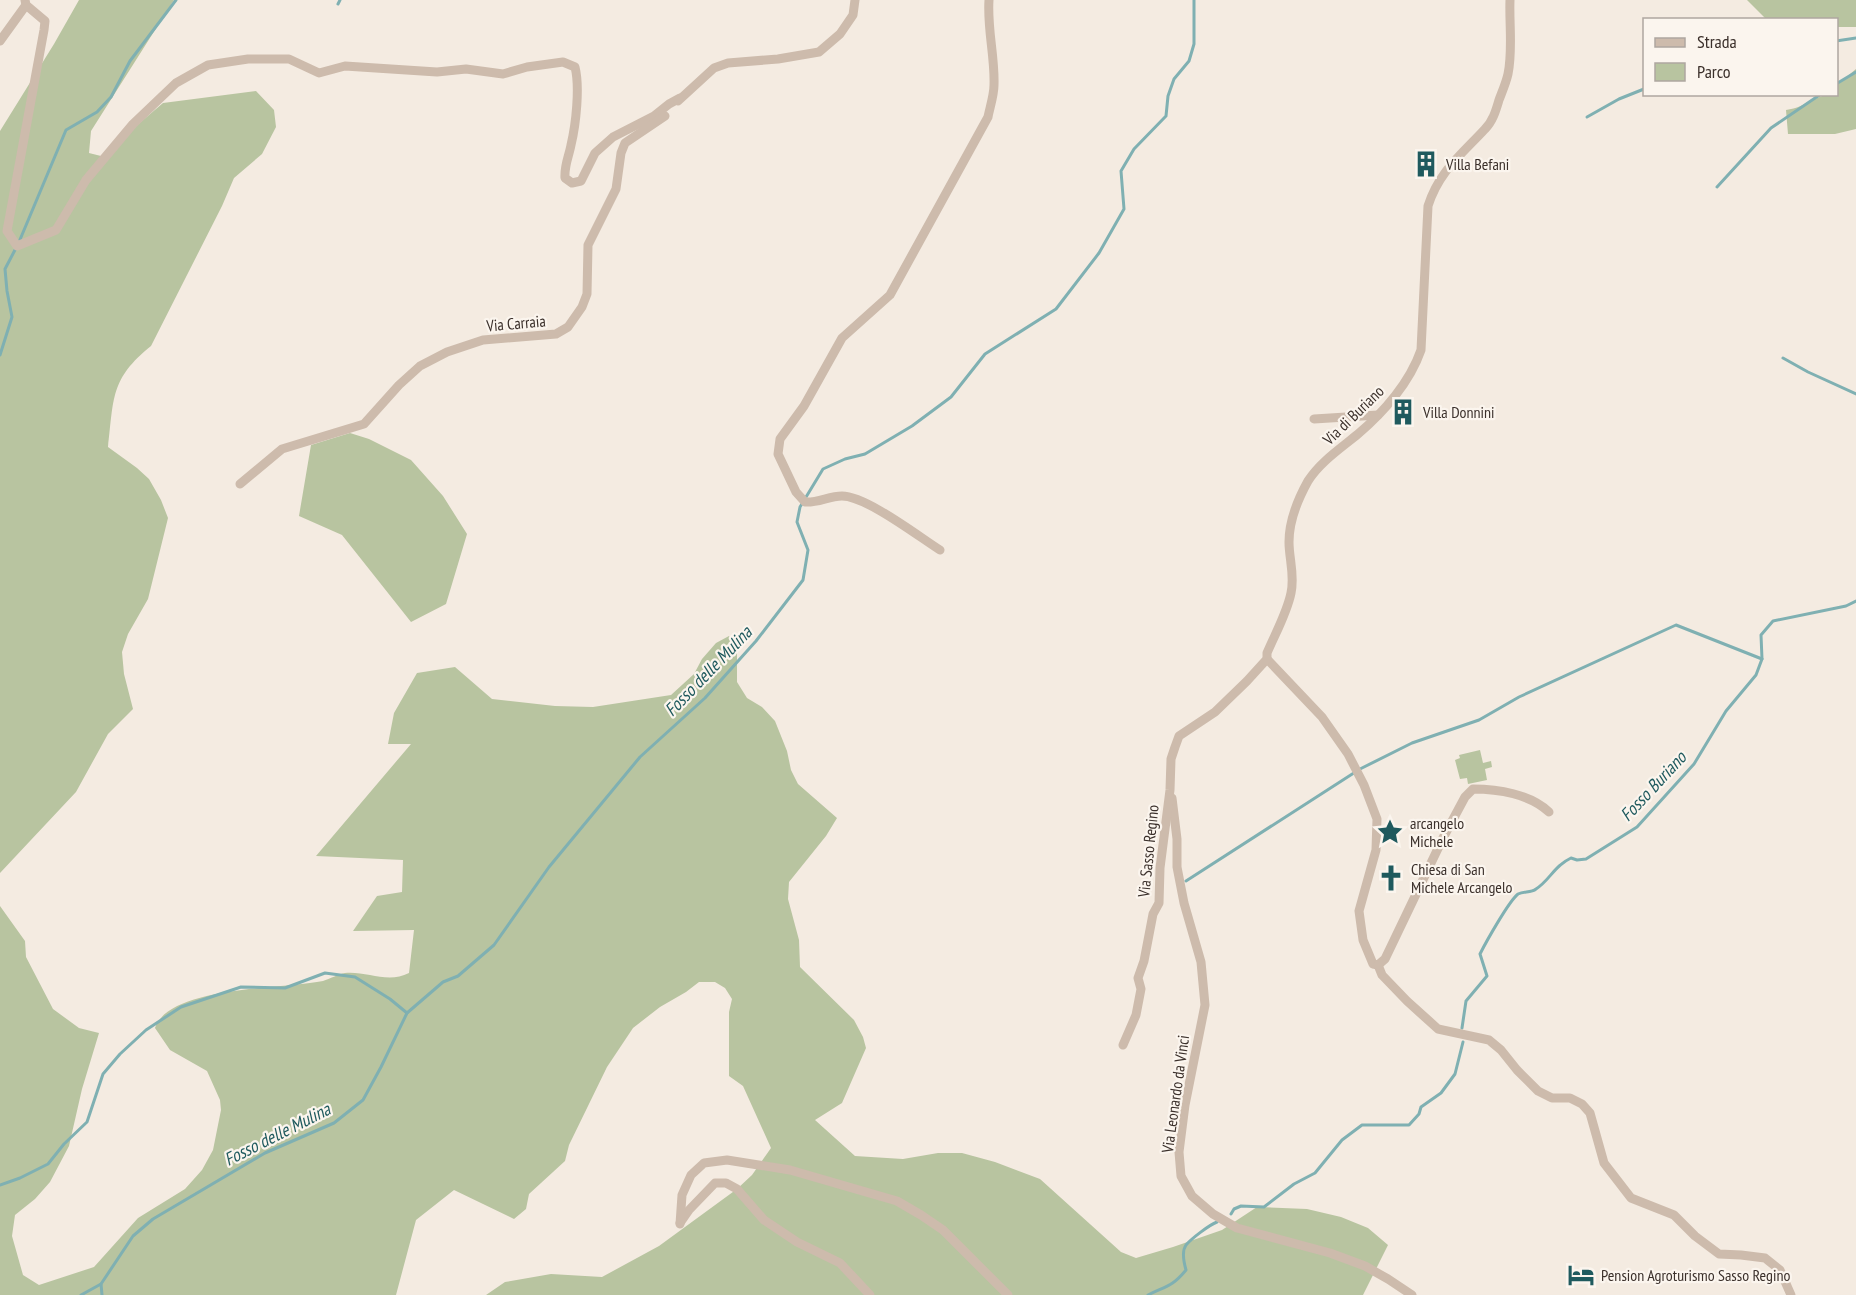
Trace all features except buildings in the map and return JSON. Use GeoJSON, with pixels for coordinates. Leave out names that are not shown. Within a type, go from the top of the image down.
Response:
{"type":"FeatureCollection","features":[{"type":"Feature","properties":{"kind":"street","name":"Via Carraia"},"geometry":{"type":"LineString","coordinates":[[240,484],[282,449],[364,424],[420,366],[447,352],[483,340],[556,334],[568,327],[582,307],[586,294],[588,245],[616,189],[621,153],[625,143],[662,118],[680,98],[714,68],[728,63],[778,59],[819,52],[840,34],[853,15],[855,0]]}},
{"type":"Feature","properties":{"kind":"street"},"geometry":{"type":"LineString","coordinates":[[940,550],[886,514],[862,502],[843,496],[814,503],[805,502],[791,482],[778,454],[778,446],[780,438],[789,429],[842,338],[890,295],[988,117],[995,88],[987,20],[989,0]]}},
{"type":"Feature","properties":{"kind":"street","name":"Via di Buriano"},"geometry":{"type":"LineString","coordinates":[[1170,790],[1171,759],[1179,736],[1215,712],[1267,659],[1267,653],[1291,593],[1293,569],[1289,543],[1291,524],[1298,502],[1309,480],[1341,447],[1378,415],[1415,367],[1421,350],[1428,206],[1433,189],[1445,171],[1486,128],[1494,116],[1508,75],[1511,53],[1510,0]]}},
{"type":"Feature","properties":{"kind":"street"},"geometry":{"type":"LineString","coordinates":[[0,41],[26,3],[45,21],[7,231],[17,246],[56,230],[86,180],[133,124],[176,83],[208,65],[248,59],[289,59],[319,73],[345,66],[437,72],[466,69],[503,74],[528,67],[563,62],[575,67],[578,81],[572,142],[564,171],[565,178],[572,183],[581,181],[596,153],[613,137],[654,116],[680,98]]}},
{"type":"Feature","properties":{"kind":"street"},"geometry":{"type":"LineString","coordinates":[[1314,419],[1378,415]]}},
{"type":"Feature","properties":{"kind":"street"},"geometry":{"type":"LineString","coordinates":[[1267,659],[1323,717],[1348,754],[1364,785],[1377,819],[1376,850],[1359,911],[1363,940],[1373,964],[1378,965],[1382,975],[1438,1029],[1489,1040],[1538,1091],[1552,1098],[1570,1098],[1582,1104],[1590,1113],[1604,1163],[1631,1198],[1674,1215],[1695,1236],[1719,1254],[1765,1258],[1780,1270],[1791,1295]]}},
{"type":"Feature","properties":{"kind":"street"},"geometry":{"type":"LineString","coordinates":[[1378,965],[1385,959],[1443,838],[1465,797],[1473,789],[1508,792],[1541,805],[1549,812]]}},
{"type":"Feature","properties":{"kind":"street","name":"Via Sasso Regino"},"geometry":{"type":"LineString","coordinates":[[1123,1045],[1136,1015],[1141,989],[1138,978],[1144,961],[1153,914],[1159,903],[1160,868],[1170,790]]}},
{"type":"Feature","properties":{"kind":"street","name":"Via Leonardo da Vinci"},"geometry":{"type":"LineString","coordinates":[[1170,790],[1174,809],[1177,867],[1184,903],[1201,962],[1205,1005],[1185,1105],[1179,1152],[1181,1176],[1192,1196],[1213,1214],[1237,1228],[1330,1253],[1365,1266],[1412,1295]]}},
{"type":"Feature","properties":{"kind":"street"},"geometry":{"type":"LineString","coordinates":[[870,1295],[840,1263],[797,1242],[764,1220],[737,1189],[726,1183],[715,1183],[706,1191],[680,1224],[682,1195],[691,1175],[704,1163],[727,1160],[790,1170],[897,1201],[943,1230],[1008,1295]]}},
{"type":"Feature","properties":{"kind":"green space"},"geometry":{"type":"Polygon","coordinates":[[[79,0],[174,0],[91,131],[89,153],[101,156],[163,103],[256,91],[274,110],[276,127],[262,154],[234,178],[151,346],[128,369],[116,390],[113,402],[108,447],[149,479],[168,518],[148,599],[128,634],[122,652],[124,674],[133,709],[108,734],[76,792],[0,873],[0,131],[79,0]]]}},
{"type":"Feature","properties":{"kind":"green space"},"geometry":{"type":"Polygon","coordinates":[[[1747,0],[1856,0],[1856,27],[1838,27],[1838,18],[1765,18],[1747,0]]]}},
{"type":"Feature","properties":{"kind":"green space"},"geometry":{"type":"Polygon","coordinates":[[[1856,69],[1856,129],[1835,134],[1788,134],[1786,110],[1822,96],[1838,96],[1838,84],[1856,69]]]}},
{"type":"Feature","properties":{"kind":"green space"},"geometry":{"type":"Polygon","coordinates":[[[350,433],[369,439],[411,460],[443,496],[467,534],[446,604],[411,622],[342,535],[299,516],[311,445],[350,433]]]}},
{"type":"Feature","properties":{"kind":"green space"},"geometry":{"type":"Polygon","coordinates":[[[729,636],[737,646],[737,682],[747,698],[762,707],[775,721],[798,784],[837,818],[826,836],[789,882],[788,899],[799,940],[800,967],[854,1020],[866,1048],[842,1103],[815,1120],[855,1156],[903,1159],[938,1153],[962,1153],[995,1162],[1040,1179],[1121,1252],[1136,1258],[1222,1230],[1257,1207],[1307,1209],[1341,1217],[1368,1228],[1388,1245],[1363,1295],[486,1295],[505,1282],[551,1274],[602,1277],[659,1246],[737,1189],[752,1175],[771,1148],[743,1086],[729,1076],[729,1012],[732,999],[725,988],[715,982],[699,982],[633,1028],[607,1067],[569,1145],[565,1161],[529,1194],[526,1209],[514,1219],[454,1190],[416,1220],[396,1295],[0,1295],[0,906],[25,941],[26,957],[53,1009],[79,1028],[99,1033],[82,1089],[69,1146],[50,1182],[35,1199],[15,1215],[12,1236],[23,1275],[39,1285],[94,1267],[138,1218],[185,1189],[202,1170],[213,1150],[221,1110],[220,1100],[207,1071],[170,1050],[155,1028],[165,1014],[182,1004],[230,992],[305,984],[323,981],[345,973],[393,977],[409,973],[414,930],[353,931],[377,896],[402,892],[403,860],[316,856],[411,744],[388,744],[394,713],[417,673],[455,667],[492,699],[555,706],[593,707],[671,695],[694,674],[702,659],[716,643],[729,636]]]}},
{"type":"Feature","properties":{"kind":"green space"},"geometry":{"type":"Polygon","coordinates":[[[1480,750],[1483,763],[1491,761],[1492,767],[1485,769],[1487,780],[1468,784],[1467,778],[1460,779],[1455,760],[1460,758],[1459,755],[1480,750]]]}},
{"type":"Feature","properties":{"kind":"waterway"},"geometry":{"type":"LineString","coordinates":[[19,242],[66,130],[97,112],[111,97],[130,61],[176,0]]}},
{"type":"Feature","properties":{"kind":"waterway"},"geometry":{"type":"LineString","coordinates":[[338,4],[340,0]]}},
{"type":"Feature","properties":{"kind":"waterway","name":"Fosso delle Mulina"},"geometry":{"type":"LineString","coordinates":[[102,1295],[101,1284],[133,1236],[153,1219],[265,1153],[334,1123],[363,1100],[407,1013],[443,982],[458,976],[494,945],[549,867],[640,757],[705,698],[756,641],[803,580],[808,550],[797,522],[800,507],[823,469],[845,459],[865,454],[912,426],[951,397],[985,354],[1056,309],[1099,253],[1124,209],[1121,171],[1134,149],[1166,116],[1168,96],[1174,79],[1189,61],[1194,44],[1194,0]]}},
{"type":"Feature","properties":{"kind":"waterway"},"geometry":{"type":"LineString","coordinates":[[1838,41],[1856,38]]}},
{"type":"Feature","properties":{"kind":"waterway"},"geometry":{"type":"LineString","coordinates":[[1838,83],[1856,72]]}},
{"type":"Feature","properties":{"kind":"waterway"},"geometry":{"type":"LineString","coordinates":[[1587,117],[1619,99],[1643,89]]}},
{"type":"Feature","properties":{"kind":"waterway"},"geometry":{"type":"LineString","coordinates":[[1717,187],[1771,128],[1818,96]]}},
{"type":"Feature","properties":{"kind":"waterway"},"geometry":{"type":"LineString","coordinates":[[0,355],[12,317],[5,269],[16,248]]}},
{"type":"Feature","properties":{"kind":"waterway"},"geometry":{"type":"LineString","coordinates":[[1783,358],[1856,394]]}},
{"type":"Feature","properties":{"kind":"waterway","name":"Fosso Buriano"},"geometry":{"type":"LineString","coordinates":[[1462,1028],[1466,1001],[1487,976],[1480,954],[1514,898],[1518,894],[1536,889],[1565,861],[1571,858],[1586,859],[1637,827],[1694,764],[1726,711],[1756,675],[1762,659],[1761,635],[1773,621],[1846,606],[1856,601]]}},
{"type":"Feature","properties":{"kind":"waterway"},"geometry":{"type":"LineString","coordinates":[[1186,881],[1360,769],[1412,743],[1479,720],[1519,697],[1676,625],[1762,659]]}},
{"type":"Feature","properties":{"kind":"waterway"},"geometry":{"type":"LineString","coordinates":[[0,1185],[48,1164],[64,1144],[87,1122],[103,1074],[120,1054],[146,1030],[181,1007],[241,987],[285,988],[325,973],[355,977],[390,999],[407,1013]]}},
{"type":"Feature","properties":{"kind":"waterway","name":"Fosso Buriano"},"geometry":{"type":"LineString","coordinates":[[1231,1214],[1234,1209],[1241,1206],[1264,1207],[1294,1184],[1315,1173],[1342,1140],[1362,1125],[1409,1125],[1419,1114],[1421,1107],[1441,1093],[1455,1074],[1463,1042]]}},
{"type":"Feature","properties":{"kind":"waterway","name":"Fosso Buriano"},"geometry":{"type":"LineString","coordinates":[[1148,1295],[1169,1286],[1181,1276],[1186,1270],[1184,1248],[1200,1232],[1217,1222]]}},
{"type":"Feature","properties":{"kind":"waterway"},"geometry":{"type":"LineString","coordinates":[[81,1295],[101,1284]]}},
{"type":"Feature","properties":{"kind":"place","name":"Villa Befani"},"geometry":{"type":"Point","coordinates":[1426,164]}},
{"type":"Feature","properties":{"kind":"place","name":"Villa Donnini"},"geometry":{"type":"Point","coordinates":[1403,412]}},
{"type":"Feature","properties":{"kind":"place","name":"arcangelo Michele"},"geometry":{"type":"Point","coordinates":[1390,832]}},
{"type":"Feature","properties":{"kind":"place","name":"Chiesa di San Michele Arcangelo"},"geometry":{"type":"Point","coordinates":[1391,878]}},
{"type":"Feature","properties":{"kind":"place","name":"Pension Agroturismo Sasso Regino"},"geometry":{"type":"Point","coordinates":[1581,1275]}}]}
